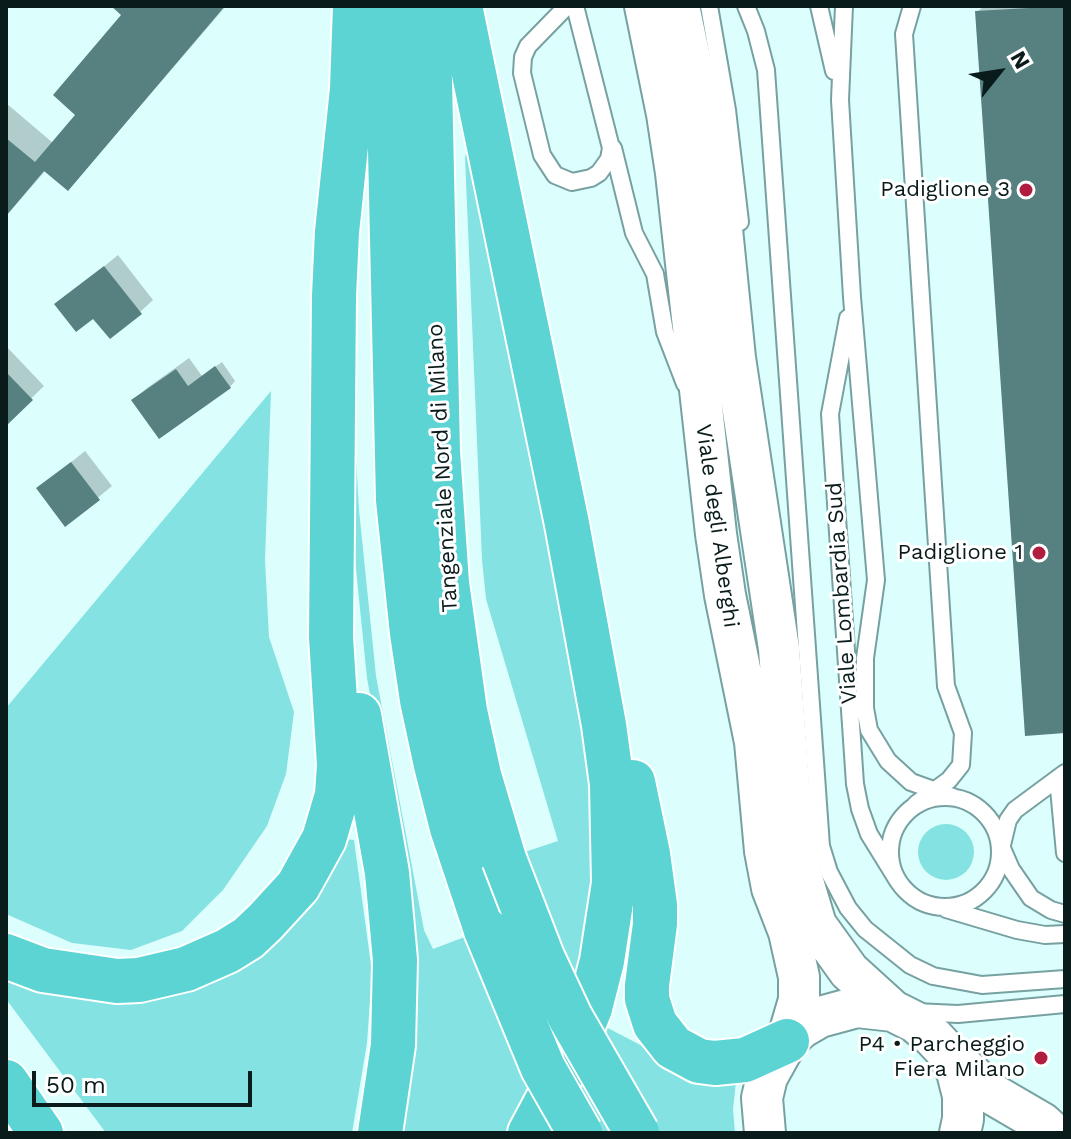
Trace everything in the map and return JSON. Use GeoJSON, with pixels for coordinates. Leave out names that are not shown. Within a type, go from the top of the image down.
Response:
{"type":"FeatureCollection","features":[{"type":"Feature","properties":{"kind":"highway"},"geometry":{"type":"LineString","coordinates":[[6,956],[43,970],[117,981],[139,980],[205,962],[248,938],[284,904],[311,866],[331,818],[337,795],[339,765],[331,637],[335,264],[352,89],[355,6]]}},
{"type":"Feature","properties":{"kind":"highway","name":"Tangenziale Nord di Milano"},"geometry":{"type":"LineString","coordinates":[[383,6],[398,500],[422,700],[452,828],[486,930],[543,1068],[580,1133]]}},
{"type":"Feature","properties":{"kind":"highway","name":"Tangenziale Nord di Milano"},"geometry":{"type":"LineString","coordinates":[[425,6],[430,80],[438,452],[447,583],[465,711],[479,775],[504,859],[542,957],[601,1075],[637,1133]]}},
{"type":"Feature","properties":{"kind":"highway"},"geometry":{"type":"LineString","coordinates":[[460,6],[567,524],[610,769],[615,834],[609,925],[590,1008],[569,1060],[530,1133]]}},
{"type":"Feature","properties":{"kind":"highway"},"geometry":{"type":"LineString","coordinates":[[331,438],[336,533],[352,669],[387,873],[395,960],[393,1045],[380,1133]]}},
{"type":"Feature","properties":{"kind":"highway"},"geometry":{"type":"LineString","coordinates":[[567,524],[620,723],[648,854],[655,924],[647,999],[655,1024],[673,1047],[699,1061],[745,1060],[787,1041]]}},
{"type":"Feature","properties":{"kind":"highway"},"geometry":{"type":"LineString","coordinates":[[542,957],[665,1133]]}},
{"type":"Feature","properties":{"kind":"highway"},"geometry":{"type":"LineString","coordinates":[[6,1082],[41,1133]]}},
{"type":"Feature","properties":{"kind":"street","name":"Viale degli Alberghi"},"geometry":{"type":"LineString","coordinates":[[645,6],[676,173],[704,437],[725,595],[755,742],[765,851],[772,888],[789,932],[799,977],[799,1000],[787,1041]]}},
{"type":"Feature","properties":{"kind":"street","name":"Viale degli Alberghi"},"geometry":{"type":"LineString","coordinates":[[679,6],[714,172],[735,358],[779,649],[792,838],[808,906],[816,925],[849,971],[893,1011],[915,1022],[933,1037],[994,1095],[1035,1118],[1053,1133]]}},
{"type":"Feature","properties":{"kind":"street"},"geometry":{"type":"LineString","coordinates":[[765,1133],[762,1098],[767,1077],[787,1041],[810,1023],[839,1010],[857,1007],[893,1011]]}},
{"type":"Feature","properties":{"kind":"street"},"geometry":{"type":"LineString","coordinates":[[947,1052],[957,1072],[963,1096],[960,1133]]}},
{"type":"Feature","properties":{"kind":"lane"},"geometry":{"type":"LineString","coordinates":[[567,6],[528,46],[523,57],[522,73],[542,155],[555,175],[563,180],[580,182],[605,167],[609,159],[610,138]]}},
{"type":"Feature","properties":{"kind":"lane"},"geometry":{"type":"LineString","coordinates":[[575,6],[634,233],[655,274],[665,332],[704,437]]}},
{"type":"Feature","properties":{"kind":"lane"},"geometry":{"type":"LineString","coordinates":[[709,6],[727,110],[743,243]]}},
{"type":"Feature","properties":{"kind":"lane"},"geometry":{"type":"LineString","coordinates":[[746,6],[766,70],[821,846],[837,891],[848,908],[865,929],[910,965],[933,976],[982,985],[1065,979]]}},
{"type":"Feature","properties":{"kind":"lane","name":"Viale Lombardia Sud"},"geometry":{"type":"LineString","coordinates":[[819,6],[840,100]]}},
{"type":"Feature","properties":{"kind":"lane","name":"Viale Lombardia Sud"},"geometry":{"type":"LineString","coordinates":[[844,6],[840,100],[852,297],[876,580],[865,658],[865,708],[869,730],[888,761],[911,782],[953,797]]}},
{"type":"Feature","properties":{"kind":"lane"},"geometry":{"type":"LineString","coordinates":[[912,6],[904,34],[946,686],[963,733],[961,765],[949,780],[903,815],[894,830],[890,846],[898,881],[910,895],[929,904],[1017,930],[1045,935],[1065,934]]}},
{"type":"Feature","properties":{"kind":"lane","name":"Viale Lombardia Sud"},"geometry":{"type":"LineString","coordinates":[[852,297],[830,414],[854,769],[860,809],[869,834],[898,881]]}},
{"type":"Feature","properties":{"kind":"lane"},"geometry":{"type":"LineString","coordinates":[[754,368],[779,649]]}},
{"type":"Feature","properties":{"kind":"lane"},"geometry":{"type":"LineString","coordinates":[[929,904],[947,907],[978,896],[995,874],[1008,820],[1015,810],[1062,775]]}},
{"type":"Feature","properties":{"kind":"lane"},"geometry":{"type":"LineString","coordinates":[[1062,775],[1065,853]]}},
{"type":"Feature","properties":{"kind":"lane"},"geometry":{"type":"LineString","coordinates":[[916,804],[931,798],[953,797],[969,802],[984,813],[994,827],[1000,852],[1031,898],[1065,914]]}},
{"type":"Feature","properties":{"kind":"lane"},"geometry":{"type":"LineString","coordinates":[[963,1013],[1021,982]]}},
{"type":"Feature","properties":{"kind":"lane"},"geometry":{"type":"LineString","coordinates":[[893,1011],[963,1013],[1065,1004]]}},
{"type":"Feature","properties":{"kind":"shaded area"},"geometry":{"type":"Polygon","coordinates":[[[470,143],[590,751],[596,895],[564,1028],[515,1133],[400,1133],[410,1082],[415,1013],[400,860],[367,678],[350,510],[353,406],[359,510],[376,676],[424,930],[433,949],[504,922],[485,865],[558,841],[486,599],[465,157],[470,143]]]}},
{"type":"Feature","properties":{"kind":"shaded area"},"geometry":{"type":"Polygon","coordinates":[[[271,391],[265,560],[269,637],[294,712],[286,774],[267,826],[223,890],[182,931],[131,950],[72,943],[6,914],[6,708],[271,391]]]}},
{"type":"Feature","properties":{"kind":"shaded area"},"geometry":{"type":"Polygon","coordinates":[[[946,824],[966,832],[974,852],[966,872],[946,880],[926,872],[918,852],[926,832],[946,824]]]}},
{"type":"Feature","properties":{"kind":"shaded area"},"geometry":{"type":"Polygon","coordinates":[[[344,839],[354,840],[372,972],[367,1043],[352,1133],[106,1133],[6,999],[6,972],[164,994],[344,839]]]}},
{"type":"Feature","properties":{"kind":"shaded area"},"geometry":{"type":"Polygon","coordinates":[[[602,1025],[650,1050],[736,1082],[733,1109],[735,1133],[556,1133],[602,1025]]]}},
{"type":"Feature","properties":{"kind":"building"},"geometry":{"type":"Polygon","coordinates":[[[111,6],[225,6],[68,191],[44,171],[6,216],[6,138],[35,162],[75,115],[53,95],[121,15],[111,6]]]}},
{"type":"Feature","properties":{"kind":"building"},"geometry":{"type":"Polygon","coordinates":[[[1065,6],[1065,733],[1025,736],[975,11],[1065,6]]]}},
{"type":"Feature","properties":{"kind":"building"},"geometry":{"type":"Polygon","coordinates":[[[104,266],[142,314],[110,339],[93,319],[76,332],[54,304],[104,266]]]}},
{"type":"Feature","properties":{"kind":"building"},"geometry":{"type":"Polygon","coordinates":[[[215,366],[231,388],[159,439],[131,400],[176,369],[188,386],[215,366]]]}},
{"type":"Feature","properties":{"kind":"building"},"geometry":{"type":"Polygon","coordinates":[[[6,372],[33,400],[6,426],[6,372]]]}},
{"type":"Feature","properties":{"kind":"building"},"geometry":{"type":"Polygon","coordinates":[[[71,462],[100,500],[65,527],[36,488],[71,462]]]}},
{"type":"Feature","properties":{"kind":"place","name":"Padiglione 3"},"geometry":{"type":"Point","coordinates":[1026,190]}},
{"type":"Feature","properties":{"kind":"place","name":"Padiglione 1"},"geometry":{"type":"Point","coordinates":[1039,553]}},
{"type":"Feature","properties":{"kind":"place","name":"P4 • Parcheggio Fiera Milano"},"geometry":{"type":"Point","coordinates":[1041,1058]}}]}
